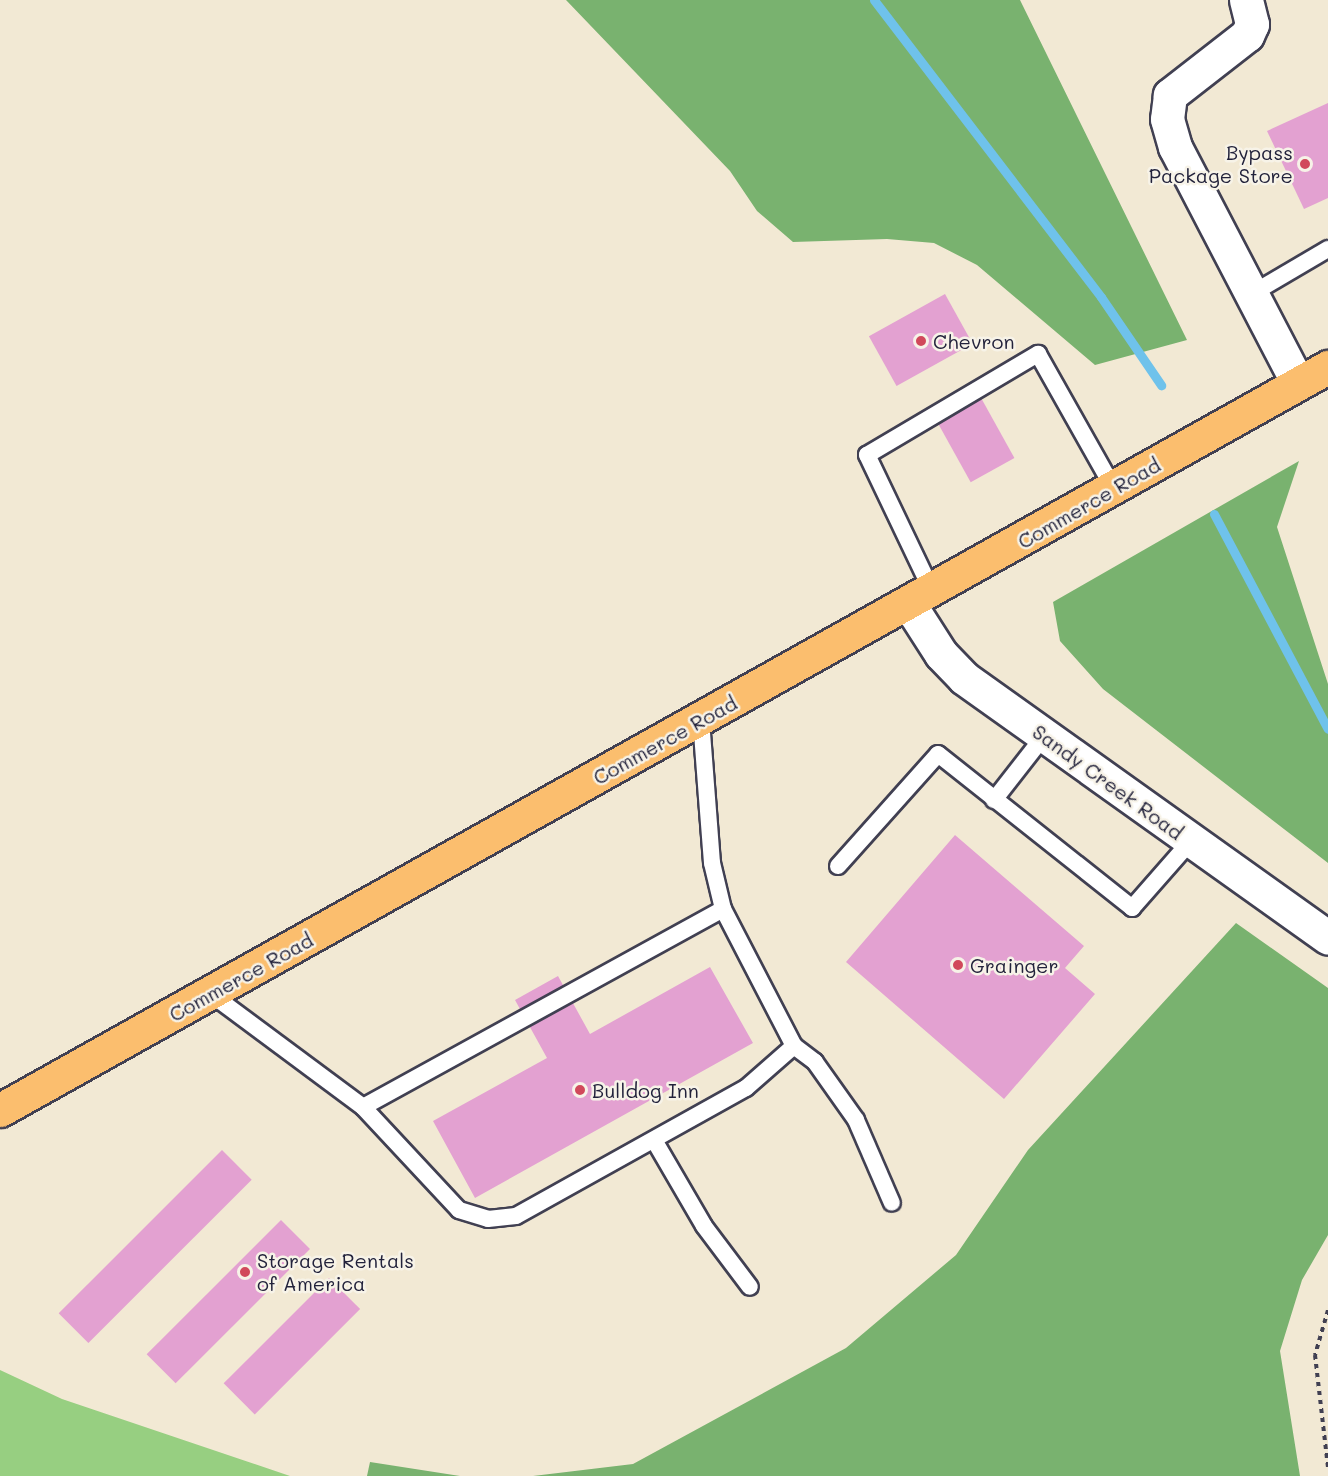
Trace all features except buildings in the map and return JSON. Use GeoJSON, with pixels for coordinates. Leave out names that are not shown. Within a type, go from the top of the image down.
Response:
{"type":"FeatureCollection","features":[{"type":"Feature","properties":{"kind":"highway","name":"Commerce Road"},"geometry":{"type":"LineString","coordinates":[[0,1110],[701,721],[1328,367]]}},
{"type":"Feature","properties":{"kind":"street"},"geometry":{"type":"LineString","coordinates":[[1246,0],[1252,24],[1247,35],[1170,95],[1167,119],[1175,147],[1298,383]]}},
{"type":"Feature","properties":{"kind":"street","name":"Sandy Creek Road"},"geometry":{"type":"LineString","coordinates":[[920,598],[952,667],[1190,842],[1328,938]]}},
{"type":"Feature","properties":{"kind":"lane"},"geometry":{"type":"LineString","coordinates":[[1253,293],[1328,249]]}},
{"type":"Feature","properties":{"kind":"lane"},"geometry":{"type":"LineString","coordinates":[[920,598],[867,455],[1038,354],[1114,489]]}},
{"type":"Feature","properties":{"kind":"lane"},"geometry":{"type":"LineString","coordinates":[[701,721],[712,863],[723,909],[794,1046],[815,1062],[856,1120],[892,1203]]}},
{"type":"Feature","properties":{"kind":"lane"},"geometry":{"type":"LineString","coordinates":[[994,800],[1044,736]]}},
{"type":"Feature","properties":{"kind":"lane"},"geometry":{"type":"LineString","coordinates":[[838,866],[938,754],[1132,908],[1190,842]]}},
{"type":"Feature","properties":{"kind":"lane"},"geometry":{"type":"LineString","coordinates":[[363,1107],[723,909]]}},
{"type":"Feature","properties":{"kind":"lane"},"geometry":{"type":"LineString","coordinates":[[211,994],[363,1107],[459,1210],[488,1219],[516,1216],[746,1088],[794,1046]]}},
{"type":"Feature","properties":{"kind":"lane"},"geometry":{"type":"LineString","coordinates":[[654,1140],[704,1226],[750,1287]]}},
{"type":"Feature","properties":{"kind":"path"},"geometry":{"type":"LineString","coordinates":[[1328,1310],[1318,1339],[1317,1374],[1328,1468]]}},
{"type":"Feature","properties":{"kind":"green space"},"geometry":{"type":"Polygon","coordinates":[[[566,0],[1020,0],[1187,340],[1095,365],[977,265],[934,243],[887,239],[793,242],[757,211],[730,171],[566,0]]]}},
{"type":"Feature","properties":{"kind":"green space"},"geometry":{"type":"Polygon","coordinates":[[[1299,461],[1277,527],[1328,684],[1328,863],[1103,689],[1060,641],[1053,602],[1299,461]]]}},
{"type":"Feature","properties":{"kind":"green space"},"geometry":{"type":"Polygon","coordinates":[[[1236,923],[1328,988],[1328,1235],[1302,1280],[1280,1351],[1300,1476],[533,1476],[633,1464],[846,1348],[956,1255],[1028,1150],[1236,923]]]}},
{"type":"Feature","properties":{"kind":"green space"},"geometry":{"type":"Polygon","coordinates":[[[0,1370],[62,1399],[290,1476],[0,1476],[0,1370]]]}},
{"type":"Feature","properties":{"kind":"green space"},"geometry":{"type":"Polygon","coordinates":[[[370,1462],[460,1476],[367,1476],[370,1462]]]}},
{"type":"Feature","properties":{"kind":"waterway"},"geometry":{"type":"LineString","coordinates":[[874,0],[1101,297],[1161,385]]}},
{"type":"Feature","properties":{"kind":"waterway"},"geometry":{"type":"LineString","coordinates":[[1214,514],[1328,729]]}},
{"type":"Feature","properties":{"kind":"place","name":"Bypass Package Store"},"geometry":{"type":"Point","coordinates":[1305,164]}},
{"type":"Feature","properties":{"kind":"place","name":"Chevron"},"geometry":{"type":"Point","coordinates":[921,341]}},
{"type":"Feature","properties":{"kind":"place","name":"Grainger"},"geometry":{"type":"Point","coordinates":[958,965]}},
{"type":"Feature","properties":{"kind":"place","name":"Bulldog Inn"},"geometry":{"type":"Point","coordinates":[580,1090]}},
{"type":"Feature","properties":{"kind":"place","name":"Storage Rentals of America"},"geometry":{"type":"Point","coordinates":[245,1272]}}]}
